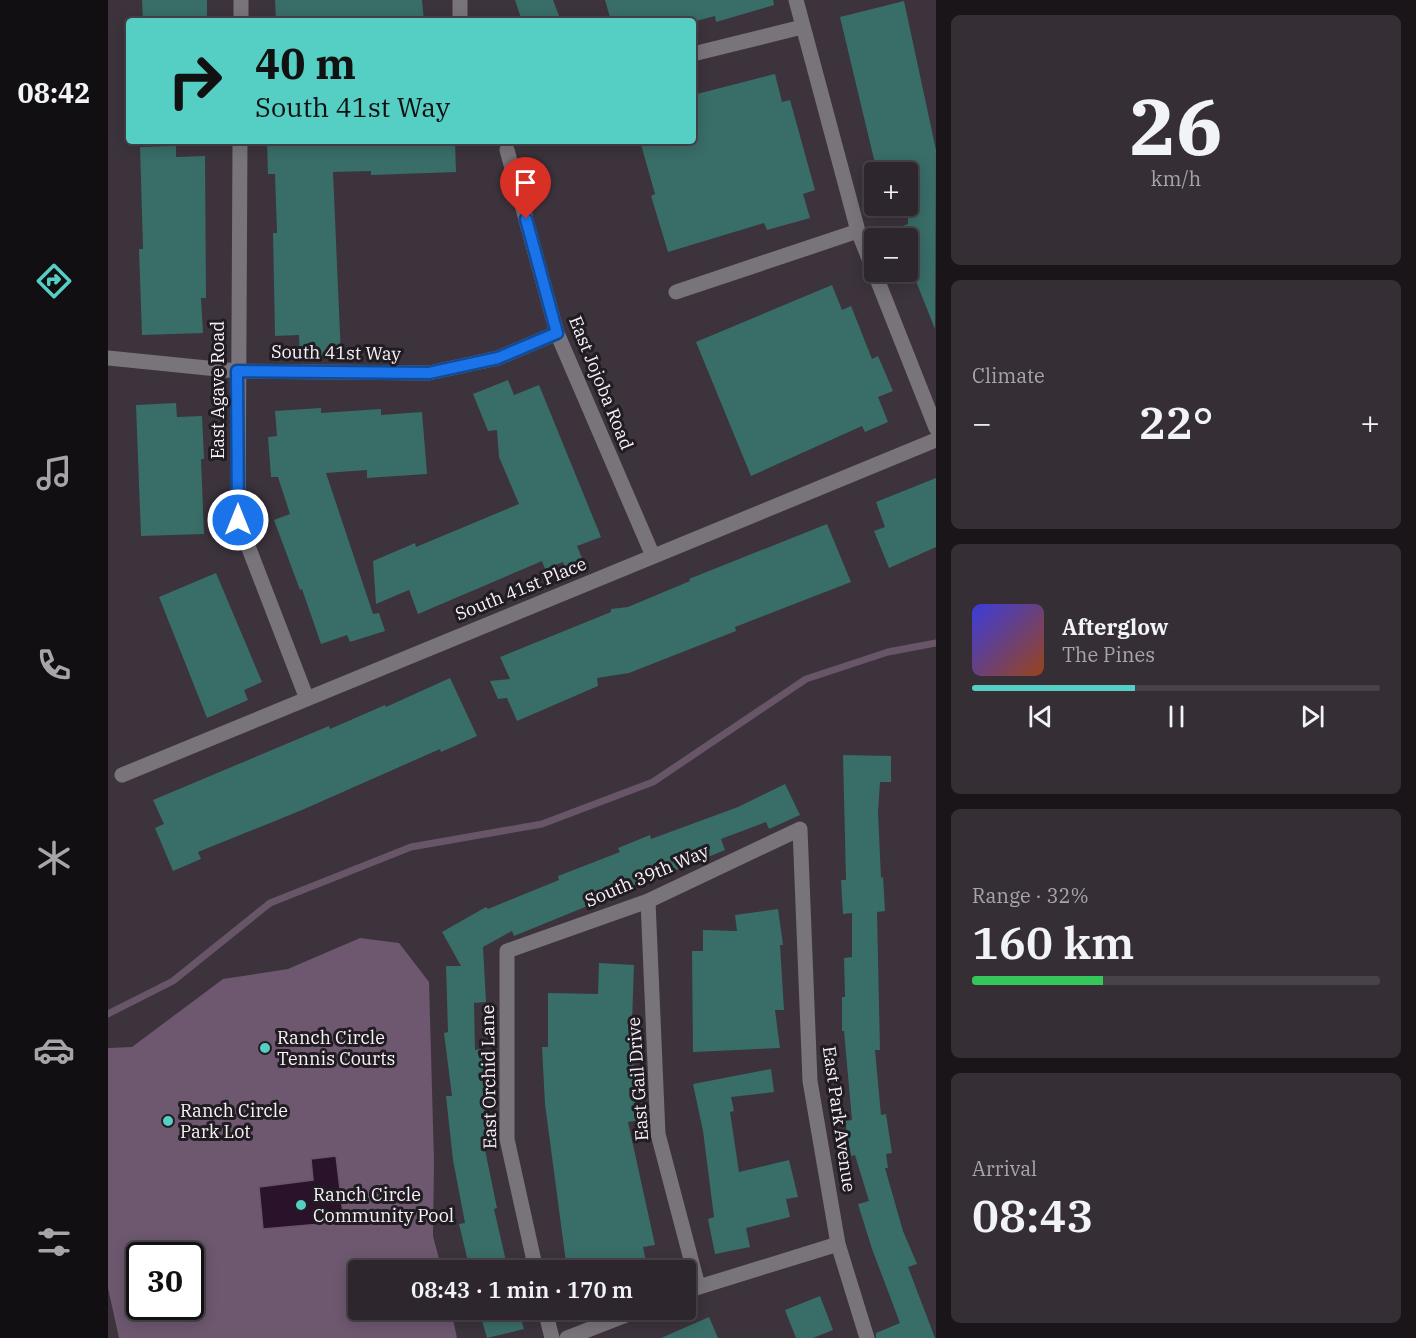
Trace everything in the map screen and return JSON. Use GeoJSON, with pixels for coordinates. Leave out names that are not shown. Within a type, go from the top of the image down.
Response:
{"type":"FeatureCollection","features":[{"type":"Feature","properties":{"kind":"street"},"geometry":{"type":"LineString","coordinates":[[241,0],[241,18]]}},
{"type":"Feature","properties":{"kind":"street"},"geometry":{"type":"LineString","coordinates":[[460,0],[460,18]]}},
{"type":"Feature","properties":{"kind":"street"},"geometry":{"type":"LineString","coordinates":[[796,0],[858,231],[936,428]]}},
{"type":"Feature","properties":{"kind":"street"},"geometry":{"type":"LineString","coordinates":[[696,53],[802,27]]}},
{"type":"Feature","properties":{"kind":"street","name":"East Agave Road"},"geometry":{"type":"LineString","coordinates":[[240,144],[238,520],[307,699]]}},
{"type":"Feature","properties":{"kind":"street","name":"East Jojoba Road"},"geometry":{"type":"LineString","coordinates":[[507,150],[557,333],[653,556]]}},
{"type":"Feature","properties":{"kind":"street"},"geometry":{"type":"LineString","coordinates":[[676,292],[858,231]]}},
{"type":"Feature","properties":{"kind":"street","name":"South 41st Way"},"geometry":{"type":"LineString","coordinates":[[108,358],[237,371],[429,373],[498,358],[557,333]]}},
{"type":"Feature","properties":{"kind":"street","name":"South 41st Place"},"geometry":{"type":"LineString","coordinates":[[122,775],[936,440]]}},
{"type":"Feature","properties":{"kind":"street","name":"South 39th Way"},"geometry":{"type":"LineString","coordinates":[[507,951],[648,901],[800,829]]}},
{"type":"Feature","properties":{"kind":"street","name":"East Park Avenue"},"geometry":{"type":"LineString","coordinates":[[800,829],[810,1081],[838,1244],[867,1338]]}},
{"type":"Feature","properties":{"kind":"street","name":"East Gail Drive"},"geometry":{"type":"LineString","coordinates":[[648,901],[658,1134],[686,1260]]}},
{"type":"Feature","properties":{"kind":"street","name":"East Orchid Lane"},"geometry":{"type":"LineString","coordinates":[[507,951],[507,1139],[534,1260]]}},
{"type":"Feature","properties":{"kind":"street"},"geometry":{"type":"LineString","coordinates":[[696,1288],[838,1244]]}},
{"type":"Feature","properties":{"kind":"street"},"geometry":{"type":"LineString","coordinates":[[548,1320],[552,1338]]}},
{"type":"Feature","properties":{"kind":"street"},"geometry":{"type":"LineString","coordinates":[[567,1338],[613,1320]]}},
{"type":"Feature","properties":{"kind":"shaded area"},"geometry":{"type":"Polygon","coordinates":[[[360,938],[399,943],[429,982],[434,1161],[433,1236],[439,1260],[348,1260],[348,1320],[453,1320],[457,1338],[119,1338],[108,1288],[108,1048],[132,1047],[223,979],[288,969],[360,938]]]}},
{"type":"Feature","properties":{"kind":"shaded area","name":"Ranch Circle Community Pool"},"geometry":{"type":"Polygon","coordinates":[[[336,1156],[344,1222],[263,1229],[259,1187],[313,1180],[311,1159],[336,1156]]]}},
{"type":"Feature","properties":{"kind":"building"},"geometry":{"type":"Polygon","coordinates":[[[142,0],[207,0],[207,17],[143,18],[142,0]]]}},
{"type":"Feature","properties":{"kind":"building"},"geometry":{"type":"Polygon","coordinates":[[[275,0],[422,0],[424,18],[276,18],[275,0]]]}},
{"type":"Feature","properties":{"kind":"building"},"geometry":{"type":"Polygon","coordinates":[[[515,0],[553,0],[560,18],[521,18],[515,0]]]}},
{"type":"Feature","properties":{"kind":"building"},"geometry":{"type":"Polygon","coordinates":[[[605,0],[773,0],[774,5],[716,22],[715,16],[696,21],[696,18],[610,18],[605,0]]]}},
{"type":"Feature","properties":{"kind":"building"},"geometry":{"type":"Polygon","coordinates":[[[904,1],[936,150],[935,329],[916,282],[918,228],[898,228],[908,224],[908,216],[918,216],[918,162],[875,162],[840,17],[904,1]]]}},
{"type":"Feature","properties":{"kind":"building"},"geometry":{"type":"Polygon","coordinates":[[[775,74],[782,102],[790,100],[815,190],[803,194],[810,218],[767,230],[764,223],[668,252],[651,196],[655,194],[641,144],[696,144],[696,94],[775,74]]]}},
{"type":"Feature","properties":{"kind":"building"},"geometry":{"type":"Polygon","coordinates":[[[267,144],[455,144],[456,172],[371,175],[371,171],[333,172],[341,357],[300,359],[299,335],[275,336],[273,233],[277,233],[275,174],[268,174],[267,144]]]}},
{"type":"Feature","properties":{"kind":"building"},"geometry":{"type":"Polygon","coordinates":[[[176,146],[176,157],[205,156],[206,298],[201,298],[203,333],[142,335],[139,249],[143,249],[140,147],[176,146]]]}},
{"type":"Feature","properties":{"kind":"building"},"geometry":{"type":"Polygon","coordinates":[[[832,285],[842,310],[851,306],[872,359],[878,356],[893,391],[878,397],[888,422],[865,432],[862,426],[751,476],[696,342],[832,285]]]}},
{"type":"Feature","properties":{"kind":"building"},"geometry":{"type":"Polygon","coordinates":[[[508,380],[514,395],[539,385],[601,537],[577,546],[584,563],[566,571],[563,562],[545,569],[542,561],[418,614],[409,590],[376,604],[373,561],[415,543],[416,547],[519,504],[499,457],[497,430],[488,431],[473,394],[508,380]]]}},
{"type":"Feature","properties":{"kind":"building"},"geometry":{"type":"Polygon","coordinates":[[[176,403],[177,417],[202,416],[204,534],[141,536],[136,405],[176,403]]]}},
{"type":"Feature","properties":{"kind":"building"},"geometry":{"type":"Polygon","coordinates":[[[321,408],[321,413],[381,409],[381,415],[422,412],[427,474],[367,478],[367,470],[326,473],[373,614],[379,613],[385,631],[350,642],[347,635],[321,644],[274,520],[290,514],[278,477],[271,477],[268,437],[277,436],[275,411],[321,408]]]}},
{"type":"Feature","properties":{"kind":"building"},"geometry":{"type":"Polygon","coordinates":[[[936,478],[936,547],[889,568],[874,531],[885,527],[876,502],[936,478]]]}},
{"type":"Feature","properties":{"kind":"building"},"geometry":{"type":"Polygon","coordinates":[[[827,524],[851,582],[735,627],[736,631],[629,673],[597,678],[598,686],[517,721],[507,698],[498,699],[490,681],[510,679],[500,657],[611,612],[611,609],[628,607],[690,581],[689,579],[827,524]]]}},
{"type":"Feature","properties":{"kind":"building"},"geometry":{"type":"Polygon","coordinates":[[[216,573],[262,682],[244,690],[248,700],[207,718],[159,597],[216,573]]]}},
{"type":"Feature","properties":{"kind":"building"},"geometry":{"type":"Polygon","coordinates":[[[450,678],[477,736],[441,752],[440,749],[302,810],[198,852],[201,859],[173,871],[155,828],[164,824],[153,800],[329,726],[330,729],[385,705],[386,707],[450,678]]]}},
{"type":"Feature","properties":{"kind":"building"},"geometry":{"type":"Polygon","coordinates":[[[843,755],[891,756],[891,782],[880,782],[878,812],[885,911],[877,912],[880,1050],[875,1050],[881,1115],[886,1114],[892,1153],[886,1154],[888,1168],[885,1168],[903,1231],[917,1264],[908,1267],[935,1338],[876,1338],[876,1333],[900,1323],[858,1204],[869,1201],[855,1155],[851,1156],[845,1121],[852,1120],[844,1031],[842,1031],[842,997],[845,997],[844,958],[852,957],[852,913],[843,914],[841,880],[846,880],[843,755]]]}},
{"type":"Feature","properties":{"kind":"building"},"geometry":{"type":"Polygon","coordinates":[[[785,784],[800,815],[769,829],[766,822],[721,839],[725,850],[514,936],[512,931],[483,947],[486,1002],[474,1003],[475,1050],[481,1049],[491,1149],[485,1150],[497,1208],[494,1209],[506,1260],[468,1260],[459,1224],[465,1223],[453,1160],[446,1096],[452,1096],[444,1033],[448,1032],[446,966],[461,966],[442,932],[486,907],[488,909],[559,880],[558,876],[620,852],[618,848],[650,835],[651,839],[738,807],[785,784]]]}},
{"type":"Feature","properties":{"kind":"building"},"geometry":{"type":"Polygon","coordinates":[[[778,909],[783,945],[780,945],[784,1010],[775,1010],[780,1048],[693,1052],[692,951],[703,951],[703,930],[737,931],[735,915],[778,909]]]}},
{"type":"Feature","properties":{"kind":"building"},"geometry":{"type":"Polygon","coordinates":[[[599,963],[634,965],[632,1023],[634,1023],[636,1058],[633,1058],[640,1120],[628,1122],[655,1245],[643,1247],[646,1260],[566,1260],[545,1104],[542,1047],[548,1047],[548,993],[598,994],[599,963]]]}},
{"type":"Feature","properties":{"kind":"building"},"geometry":{"type":"Polygon","coordinates":[[[771,1069],[774,1092],[731,1097],[734,1111],[730,1112],[739,1172],[789,1160],[798,1197],[786,1199],[790,1217],[746,1228],[750,1247],[715,1254],[708,1219],[714,1217],[703,1131],[693,1084],[771,1069]]]}},
{"type":"Feature","properties":{"kind":"building"},"geometry":{"type":"Polygon","coordinates":[[[820,1296],[833,1330],[813,1338],[796,1338],[785,1310],[820,1296]]]}},
{"type":"Feature","properties":{"kind":"building"},"geometry":{"type":"Polygon","coordinates":[[[709,1317],[718,1338],[661,1338],[709,1317]]]}},
{"type":"Feature","properties":{"kind":"building"},"geometry":{"type":"Polygon","coordinates":[[[482,1320],[521,1320],[524,1329],[487,1338],[482,1320]]]}},
{"type":"Feature","properties":{"kind":"waterway"},"geometry":{"type":"LineString","coordinates":[[108,1014],[173,981],[270,903],[411,847],[542,824],[653,782],[806,679],[888,652],[936,643]]}},
{"type":"Feature","properties":{"kind":"place","name":"Ranch Circle Tennis Courts"},"geometry":{"type":"Point","coordinates":[265,1048]}},
{"type":"Feature","properties":{"kind":"place","name":"Ranch Circle Park Lot"},"geometry":{"type":"Point","coordinates":[168,1121]}},
{"type":"Feature","properties":{"kind":"place","name":"Ranch Circle Community Pool"},"geometry":{"type":"Point","coordinates":[301,1205]}},
{"type":"Feature","properties":{"kind":"route"},"geometry":{"type":"LineString","coordinates":[[238,520],[237,371],[429,373],[498,358],[557,333],[526,219]]}}]}
